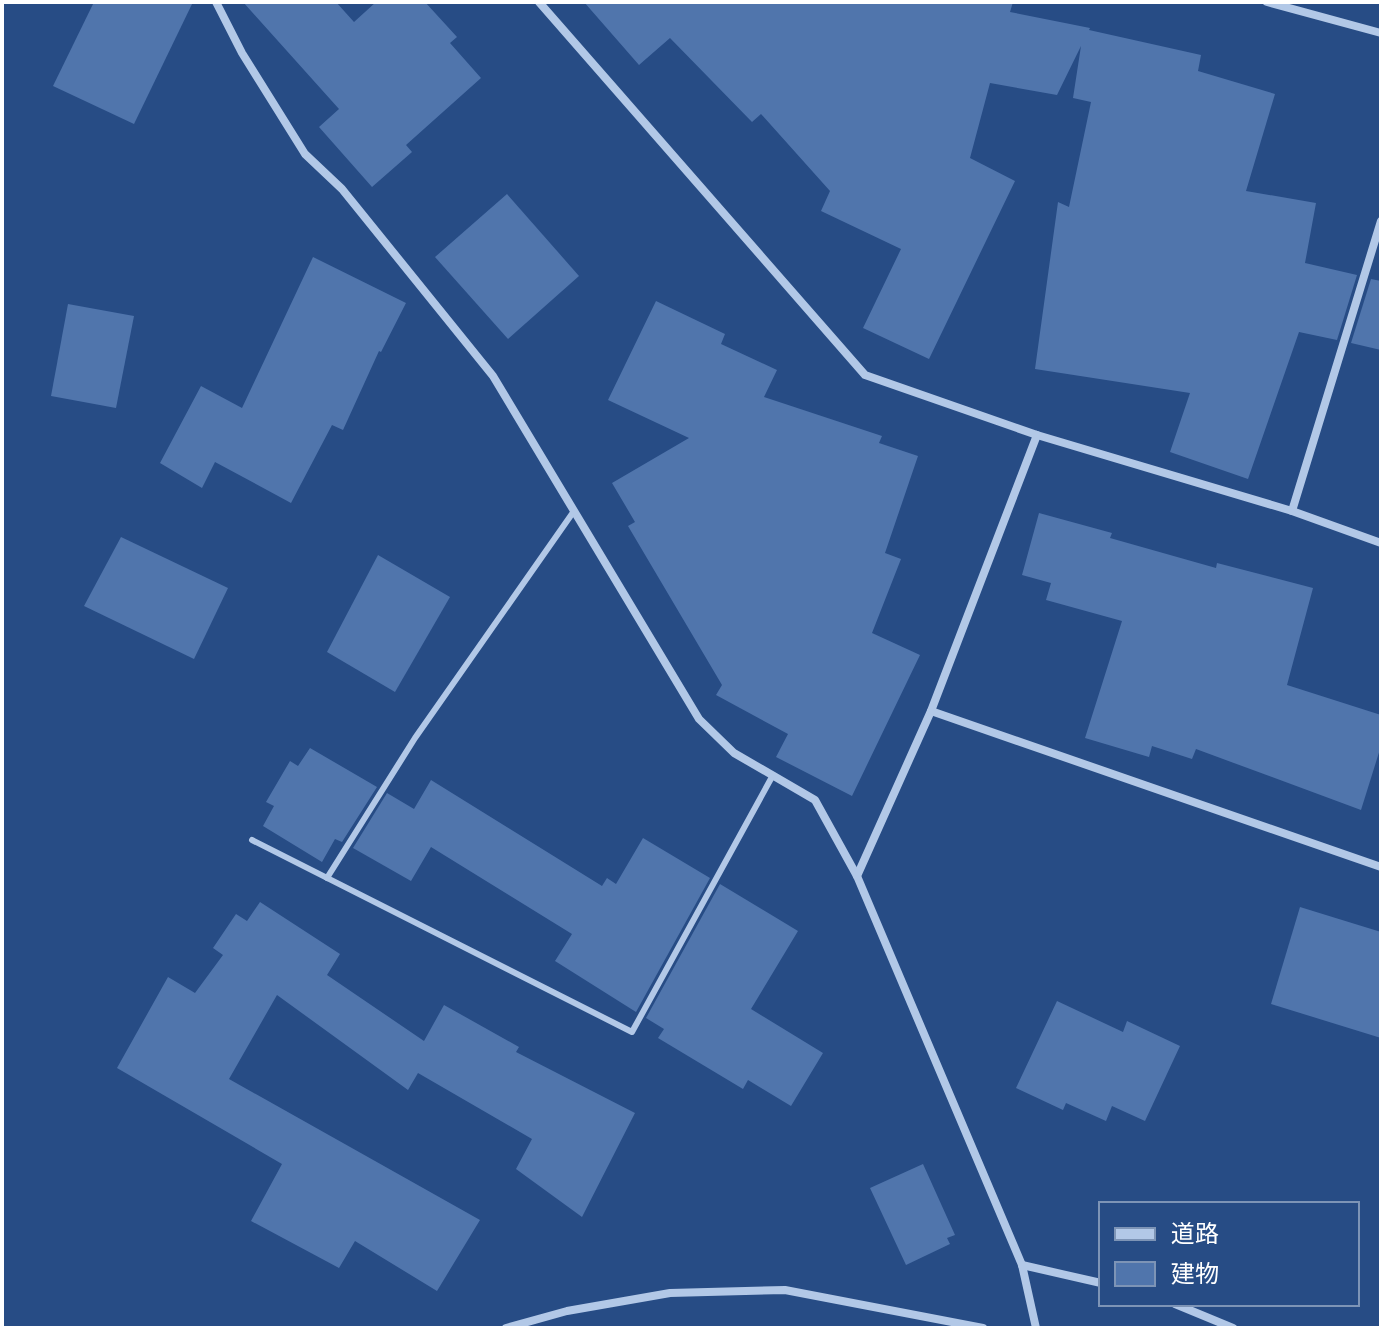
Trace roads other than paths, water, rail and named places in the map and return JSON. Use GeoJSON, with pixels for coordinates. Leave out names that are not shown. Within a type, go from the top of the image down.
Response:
{"type":"FeatureCollection","features":[{"type":"Feature","properties":{"kind":"street"},"geometry":{"type":"LineString","coordinates":[[216,2],[242,53],[305,154],[342,189],[493,376],[699,719],[734,753],[815,800],[857,876],[1022,1265],[1036,1328]]}},
{"type":"Feature","properties":{"kind":"street"},"geometry":{"type":"LineString","coordinates":[[539,2],[865,375],[1037,435],[1292,511],[1381,543]]}},
{"type":"Feature","properties":{"kind":"street"},"geometry":{"type":"LineString","coordinates":[[1267,2],[1381,33]]}},
{"type":"Feature","properties":{"kind":"street"},"geometry":{"type":"LineString","coordinates":[[1292,511],[1381,221]]}},
{"type":"Feature","properties":{"kind":"street"},"geometry":{"type":"LineString","coordinates":[[857,876],[931,711],[1037,435]]}},
{"type":"Feature","properties":{"kind":"street"},"geometry":{"type":"LineString","coordinates":[[931,711],[1381,867]]}},
{"type":"Feature","properties":{"kind":"street"},"geometry":{"type":"LineString","coordinates":[[1022,1265],[1099,1283]]}},
{"type":"Feature","properties":{"kind":"street"},"geometry":{"type":"LineString","coordinates":[[506,1328],[567,1311],[670,1293],[785,1290],[983,1328]]}},
{"type":"Feature","properties":{"kind":"street"},"geometry":{"type":"LineString","coordinates":[[1180,1306],[1233,1328]]}},
{"type":"Feature","properties":{"kind":"lane"},"geometry":{"type":"LineString","coordinates":[[327,878],[415,738],[574,511]]}},
{"type":"Feature","properties":{"kind":"lane"},"geometry":{"type":"LineString","coordinates":[[252,840],[632,1032],[773,775]]}}]}
